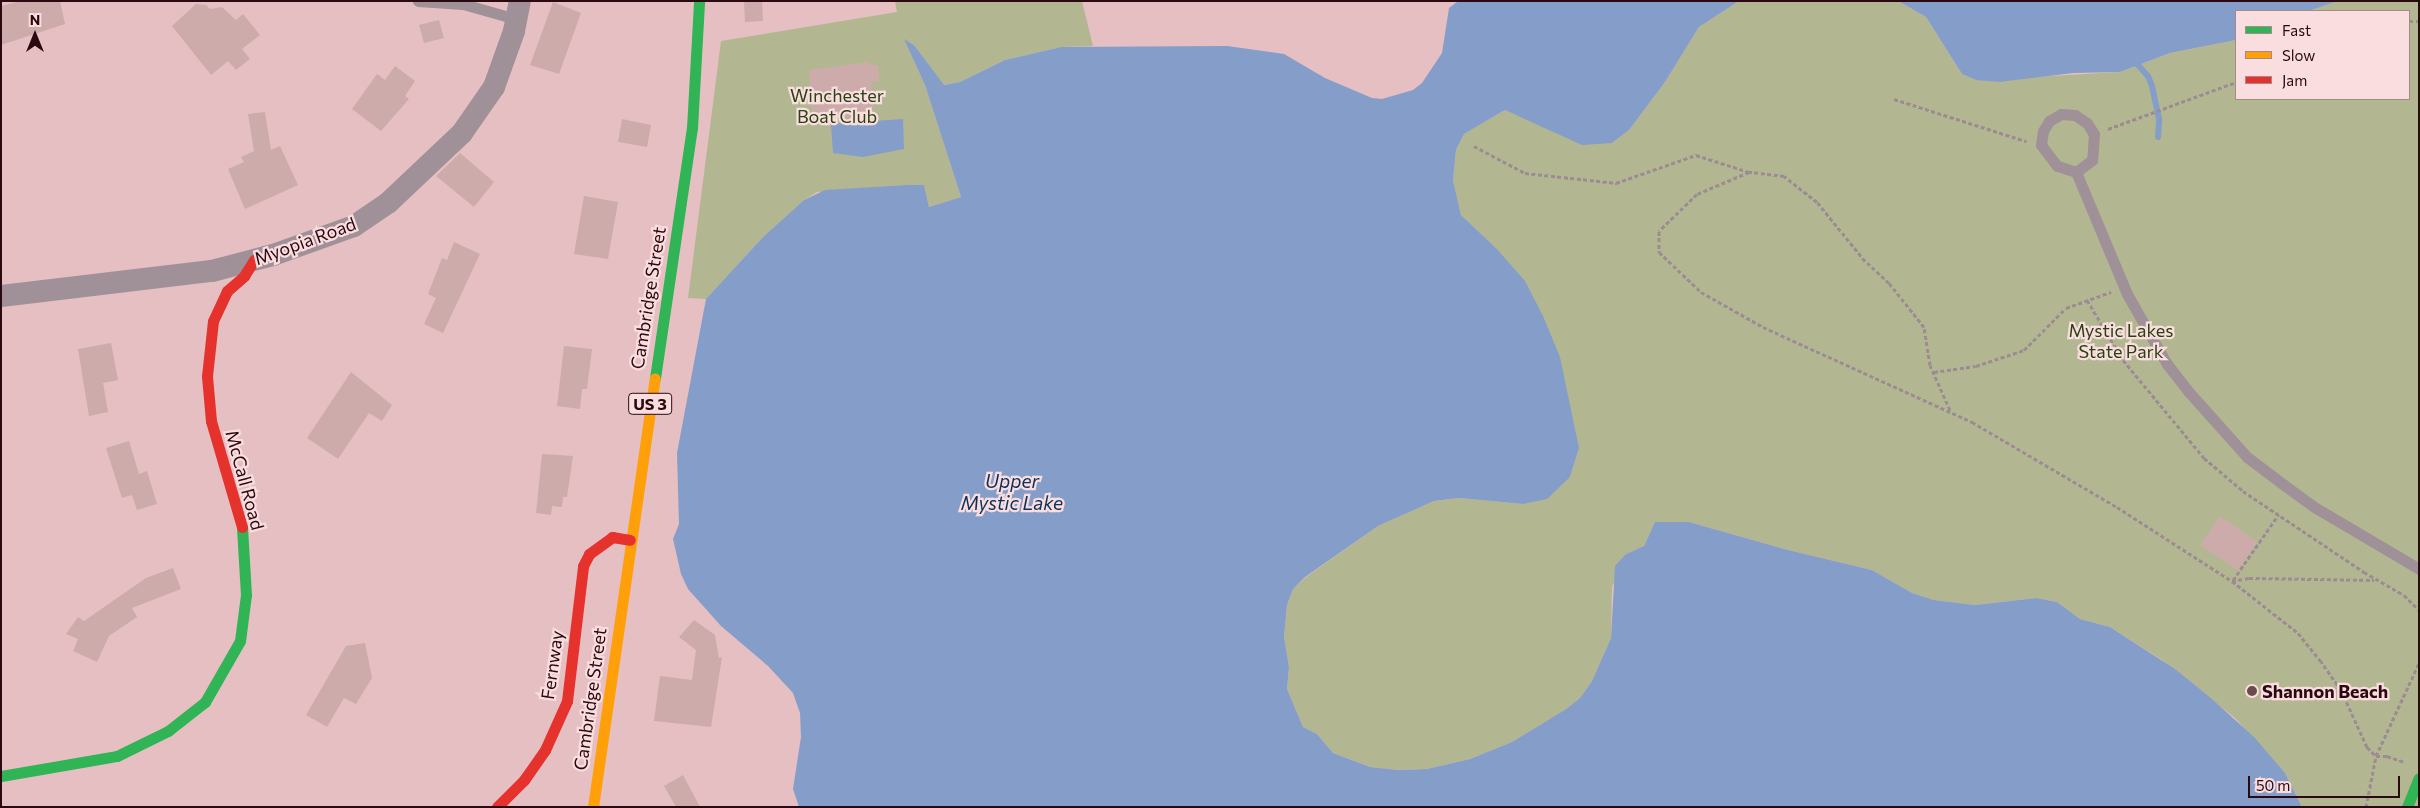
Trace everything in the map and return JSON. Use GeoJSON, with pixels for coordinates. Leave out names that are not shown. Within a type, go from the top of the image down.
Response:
{"type":"FeatureCollection","features":[{"type":"Feature","properties":{"kind":"main road","name":"Cambridge Street"},"geometry":{"type":"LineString","coordinates":[[593,807],[630,540],[692,128],[699,1]]}},
{"type":"Feature","properties":{"kind":"main road","name":"McCall Road"},"geometry":{"type":"LineString","coordinates":[[1,776],[117,756],[168,731],[205,702],[240,641],[246,595],[242,524],[211,421],[207,376],[213,321],[227,291],[244,276],[254,260]]}},
{"type":"Feature","properties":{"kind":"main road","name":"Fernway"},"geometry":{"type":"LineString","coordinates":[[496,807],[524,780],[545,750],[567,701],[582,575],[589,554],[612,537],[630,540]]}},
{"type":"Feature","properties":{"kind":"main road"},"geometry":{"type":"LineString","coordinates":[[2407,807],[2419,778]]}},
{"type":"Feature","properties":{"kind":"street","name":"Myopia Road"},"geometry":{"type":"LineString","coordinates":[[1,296],[212,271],[254,260],[354,226],[388,203],[462,133],[494,87],[518,10]]}},
{"type":"Feature","properties":{"kind":"lane"},"geometry":{"type":"LineString","coordinates":[[418,1],[518,10]]}},
{"type":"Feature","properties":{"kind":"lane"},"geometry":{"type":"LineString","coordinates":[[2060,114],[2075,115],[2087,123],[2094,134],[2092,160],[2076,172],[2056,166],[2041,145],[2043,131],[2050,121],[2060,114]]}},
{"type":"Feature","properties":{"kind":"lane"},"geometry":{"type":"LineString","coordinates":[[2076,172],[2124,288],[2167,364],[2248,457],[2316,508],[2419,569]]}},
{"type":"Feature","properties":{"kind":"path"},"geometry":{"type":"LineString","coordinates":[[2094,134],[2235,82]]}},
{"type":"Feature","properties":{"kind":"path"},"geometry":{"type":"LineString","coordinates":[[1894,98],[2041,145]]}},
{"type":"Feature","properties":{"kind":"path"},"geometry":{"type":"LineString","coordinates":[[1474,146],[1525,173],[1616,183],[1696,156],[1749,172],[1784,176],[1817,202],[1864,261],[1889,282],[1924,327],[1924,344],[1950,410]]}},
{"type":"Feature","properties":{"kind":"path"},"geometry":{"type":"LineString","coordinates":[[1749,172],[1698,194],[1658,231],[1658,252],[1701,292],[1763,327],[1950,410],[2102,498],[2232,581],[2298,633],[2320,660],[2341,690],[2367,747],[2376,756],[2387,756],[2413,766]]}},
{"type":"Feature","properties":{"kind":"path"},"geometry":{"type":"LineString","coordinates":[[1934,372],[1976,366],[2024,350],[2066,308],[2124,288]]}},
{"type":"Feature","properties":{"kind":"path"},"geometry":{"type":"LineString","coordinates":[[2232,581],[2279,514]]}},
{"type":"Feature","properties":{"kind":"path"},"geometry":{"type":"LineString","coordinates":[[2232,581],[2249,578],[2377,580]]}},
{"type":"Feature","properties":{"kind":"path"},"geometry":{"type":"LineString","coordinates":[[2404,595],[2419,610]]}},
{"type":"Feature","properties":{"kind":"path"},"geometry":{"type":"LineString","coordinates":[[2366,807],[2376,756],[2417,674],[2419,663]]}},
{"type":"Feature","properties":{"kind":"green space","name":"Winchester Boat Club"},"geometry":{"type":"Polygon","coordinates":[[[895,1],[1082,1],[1093,46],[1061,47],[1005,60],[960,82],[943,85],[914,45],[905,40],[925,85],[961,197],[929,207],[924,185],[817,192],[804,200],[763,237],[706,299],[688,298],[721,41],[897,12],[895,1]]]}},
{"type":"Feature","properties":{"kind":"green space","name":"Mystic Lakes State Park"},"geometry":{"type":"Polygon","coordinates":[[[1739,1],[1898,1],[1926,17],[1962,74],[1976,80],[2120,72],[2170,53],[2235,40],[2235,100],[2410,100],[2410,10],[2312,10],[2338,1],[2419,1],[2419,807],[2302,807],[2285,773],[2235,718],[2162,660],[2110,627],[2080,619],[2057,602],[2037,598],[1975,605],[1934,600],[1912,593],[1872,570],[1788,550],[1689,522],[1655,522],[1644,546],[1626,554],[1612,587],[1611,638],[1592,681],[1580,698],[1566,709],[1512,742],[1470,759],[1427,769],[1399,770],[1370,767],[1333,753],[1317,734],[1303,727],[1287,689],[1289,667],[1284,637],[1287,605],[1293,589],[1306,577],[1378,526],[1434,501],[1459,498],[1523,504],[1570,477],[1579,448],[1496,248],[1461,215],[1453,182],[1456,150],[1464,134],[1505,110],[1542,126],[1612,143],[1629,130],[1665,82],[1699,27],[1739,1]]]}},
{"type":"Feature","properties":{"kind":"water","name":"Upper Mystic Lake"},"geometry":{"type":"Polygon","coordinates":[[[1739,1],[1699,27],[1665,82],[1629,130],[1612,143],[1582,145],[1505,110],[1464,134],[1456,150],[1453,181],[1461,215],[1496,248],[1525,281],[1543,316],[1560,357],[1579,448],[1570,477],[1547,499],[1523,504],[1459,498],[1434,501],[1378,526],[1305,577],[1293,589],[1287,605],[1284,637],[1289,667],[1287,689],[1303,727],[1317,734],[1333,753],[1370,767],[1399,770],[1427,769],[1470,759],[1512,742],[1566,709],[1580,698],[1592,681],[1611,638],[1615,566],[1626,554],[1644,546],[1655,522],[1689,522],[1788,550],[1872,570],[1912,593],[1934,600],[1975,605],[2037,598],[2057,602],[2080,619],[2110,627],[2175,669],[2212,699],[2254,737],[2285,773],[2302,807],[799,807],[793,789],[801,737],[800,713],[793,693],[768,666],[721,626],[688,589],[681,574],[673,539],[679,524],[677,453],[706,299],[763,237],[804,200],[825,190],[909,185],[924,185],[929,207],[961,197],[925,85],[904,39],[914,45],[944,85],[960,82],[1005,60],[1061,47],[1227,46],[1284,54],[1325,78],[1372,98],[1382,99],[1413,90],[1422,83],[1442,53],[1449,8],[1457,2],[1739,1]]]}},
{"type":"Feature","properties":{"kind":"water"},"geometry":{"type":"Polygon","coordinates":[[[1898,1],[2338,1],[2312,10],[2235,10],[2235,40],[2170,53],[2120,72],[2073,73],[1999,82],[1976,80],[1962,74],[1926,17],[1898,1]]]}},
{"type":"Feature","properties":{"kind":"water"},"geometry":{"type":"Polygon","coordinates":[[[903,119],[904,149],[863,157],[833,153],[831,124],[903,119]]]}},
{"type":"Feature","properties":{"kind":"building"},"geometry":{"type":"Polygon","coordinates":[[[21,1],[60,1],[65,24],[1,45],[1,6],[21,1]]]}},
{"type":"Feature","properties":{"kind":"building"},"geometry":{"type":"Polygon","coordinates":[[[744,1],[762,1],[763,21],[745,22],[744,1]]]}},
{"type":"Feature","properties":{"kind":"building"},"geometry":{"type":"Polygon","coordinates":[[[553,2],[581,13],[559,74],[530,65],[553,2]]]}},
{"type":"Feature","properties":{"kind":"building"},"geometry":{"type":"Polygon","coordinates":[[[196,4],[206,5],[210,9],[222,7],[236,20],[243,14],[260,35],[242,49],[250,59],[236,70],[228,61],[211,75],[172,26],[196,4]]]}},
{"type":"Feature","properties":{"kind":"building"},"geometry":{"type":"Polygon","coordinates":[[[439,20],[444,38],[424,43],[419,25],[439,20]]]}},
{"type":"Feature","properties":{"kind":"building"},"geometry":{"type":"Polygon","coordinates":[[[869,62],[869,65],[878,65],[879,81],[871,82],[873,115],[818,119],[817,110],[812,111],[809,70],[869,62]]]}},
{"type":"Feature","properties":{"kind":"building"},"geometry":{"type":"Polygon","coordinates":[[[395,66],[415,81],[405,96],[409,99],[381,131],[352,109],[377,74],[385,80],[395,66]]]}},
{"type":"Feature","properties":{"kind":"building"},"geometry":{"type":"Polygon","coordinates":[[[265,112],[271,150],[280,146],[298,185],[245,209],[228,169],[244,162],[241,157],[254,151],[248,114],[265,112]]]}},
{"type":"Feature","properties":{"kind":"building"},"geometry":{"type":"Polygon","coordinates":[[[622,119],[651,125],[647,147],[618,142],[622,119]]]}},
{"type":"Feature","properties":{"kind":"building"},"geometry":{"type":"Polygon","coordinates":[[[460,153],[494,182],[474,207],[436,176],[460,153]]]}},
{"type":"Feature","properties":{"kind":"building"},"geometry":{"type":"Polygon","coordinates":[[[584,196],[618,202],[608,259],[574,254],[584,196]]]}},
{"type":"Feature","properties":{"kind":"building"},"geometry":{"type":"Polygon","coordinates":[[[454,242],[480,254],[443,333],[424,324],[436,298],[428,294],[442,258],[447,260],[454,242]]]}},
{"type":"Feature","properties":{"kind":"building"},"geometry":{"type":"Polygon","coordinates":[[[111,343],[118,380],[103,383],[108,412],[89,416],[78,349],[111,343]]]}},
{"type":"Feature","properties":{"kind":"building"},"geometry":{"type":"Polygon","coordinates":[[[564,346],[592,349],[587,389],[582,389],[580,409],[557,406],[564,346]]]}},
{"type":"Feature","properties":{"kind":"building"},"geometry":{"type":"Polygon","coordinates":[[[351,372],[392,405],[382,421],[369,413],[338,459],[307,438],[351,372]]]}},
{"type":"Feature","properties":{"kind":"building"},"geometry":{"type":"Polygon","coordinates":[[[129,441],[139,474],[147,471],[157,504],[137,510],[132,495],[122,498],[106,448],[129,441]]]}},
{"type":"Feature","properties":{"kind":"building"},"geometry":{"type":"Polygon","coordinates":[[[542,454],[573,456],[567,497],[563,497],[562,507],[552,506],[551,515],[536,513],[542,454]]]}},
{"type":"Feature","properties":{"kind":"building"},"geometry":{"type":"Polygon","coordinates":[[[2220,516],[2257,542],[2238,570],[2200,545],[2220,516]]]}},
{"type":"Feature","properties":{"kind":"building"},"geometry":{"type":"Polygon","coordinates":[[[173,568],[181,589],[132,608],[137,617],[109,636],[97,662],[73,651],[78,639],[66,634],[78,617],[84,621],[146,578],[173,568]]]}},
{"type":"Feature","properties":{"kind":"building"},"geometry":{"type":"Polygon","coordinates":[[[694,620],[715,635],[719,658],[722,657],[711,727],[654,721],[660,676],[692,680],[696,650],[679,637],[694,620]]]}},
{"type":"Feature","properties":{"kind":"building"},"geometry":{"type":"Polygon","coordinates":[[[365,643],[372,678],[356,704],[344,698],[327,727],[306,715],[346,646],[365,643]]]}},
{"type":"Feature","properties":{"kind":"building"},"geometry":{"type":"Polygon","coordinates":[[[683,775],[700,807],[676,807],[664,786],[683,775]]]}},
{"type":"Feature","properties":{"kind":"waterway"},"geometry":{"type":"LineString","coordinates":[[2138,65],[2148,76],[2152,86],[2159,120],[2158,137]]}},
{"type":"Feature","properties":{"kind":"traffic: fast"},"geometry":{"type":"LineString","coordinates":[[655,378],[692,128],[699,1]]}},
{"type":"Feature","properties":{"kind":"traffic: fast"},"geometry":{"type":"LineString","coordinates":[[1,776],[117,756],[168,731],[205,702],[240,641],[246,595],[242,527]]}},
{"type":"Feature","properties":{"kind":"traffic: fast"},"geometry":{"type":"LineString","coordinates":[[2407,807],[2419,778]]}},
{"type":"Feature","properties":{"kind":"traffic: slow"},"geometry":{"type":"LineString","coordinates":[[593,807],[655,378]]}},
{"type":"Feature","properties":{"kind":"traffic: jam"},"geometry":{"type":"LineString","coordinates":[[242,527],[211,421],[207,376],[213,321],[227,291],[244,276],[254,260]]}},
{"type":"Feature","properties":{"kind":"traffic: jam"},"geometry":{"type":"LineString","coordinates":[[497,807],[524,780],[545,750],[567,701],[583,566],[589,554],[612,537],[630,540]]}},
{"type":"Feature","properties":{"kind":"place","name":"Shannon Beach"},"geometry":{"type":"Point","coordinates":[2252,691]}}]}
